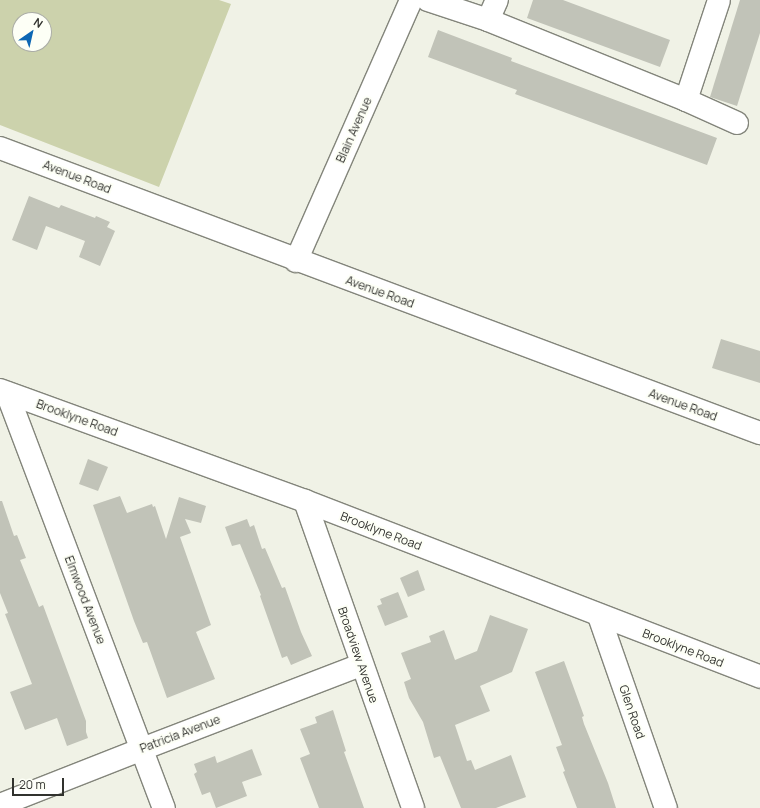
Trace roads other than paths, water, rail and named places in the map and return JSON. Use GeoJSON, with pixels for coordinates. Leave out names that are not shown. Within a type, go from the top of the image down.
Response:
{"type":"FeatureCollection","features":[{"type":"Feature","properties":{"kind":"street","name":"Blain Avenue"},"geometry":{"type":"LineString","coordinates":[[296,260],[411,0]]}},
{"type":"Feature","properties":{"kind":"street"},"geometry":{"type":"LineString","coordinates":[[428,0],[488,20],[686,100],[737,123]]}},
{"type":"Feature","properties":{"kind":"street"},"geometry":{"type":"LineString","coordinates":[[488,20],[498,0]]}},
{"type":"Feature","properties":{"kind":"street"},"geometry":{"type":"LineString","coordinates":[[686,100],[719,0]]}},
{"type":"Feature","properties":{"kind":"street","name":"Avenue Road"},"geometry":{"type":"LineString","coordinates":[[0,148],[760,433]]}},
{"type":"Feature","properties":{"kind":"street","name":"Brooklyne Road"},"geometry":{"type":"LineString","coordinates":[[3,391],[305,501],[760,677]]}},
{"type":"Feature","properties":{"kind":"street","name":"Elmwood Avenue"},"geometry":{"type":"LineString","coordinates":[[3,391],[164,808]]}},
{"type":"Feature","properties":{"kind":"street","name":"Broadview Avenue"},"geometry":{"type":"LineString","coordinates":[[305,501],[361,665],[413,808]]}},
{"type":"Feature","properties":{"kind":"street","name":"Glen Road"},"geometry":{"type":"LineString","coordinates":[[599,616],[666,808]]}},
{"type":"Feature","properties":{"kind":"street","name":"Patricia Avenue"},"geometry":{"type":"LineString","coordinates":[[0,805],[361,665]]}}]}
